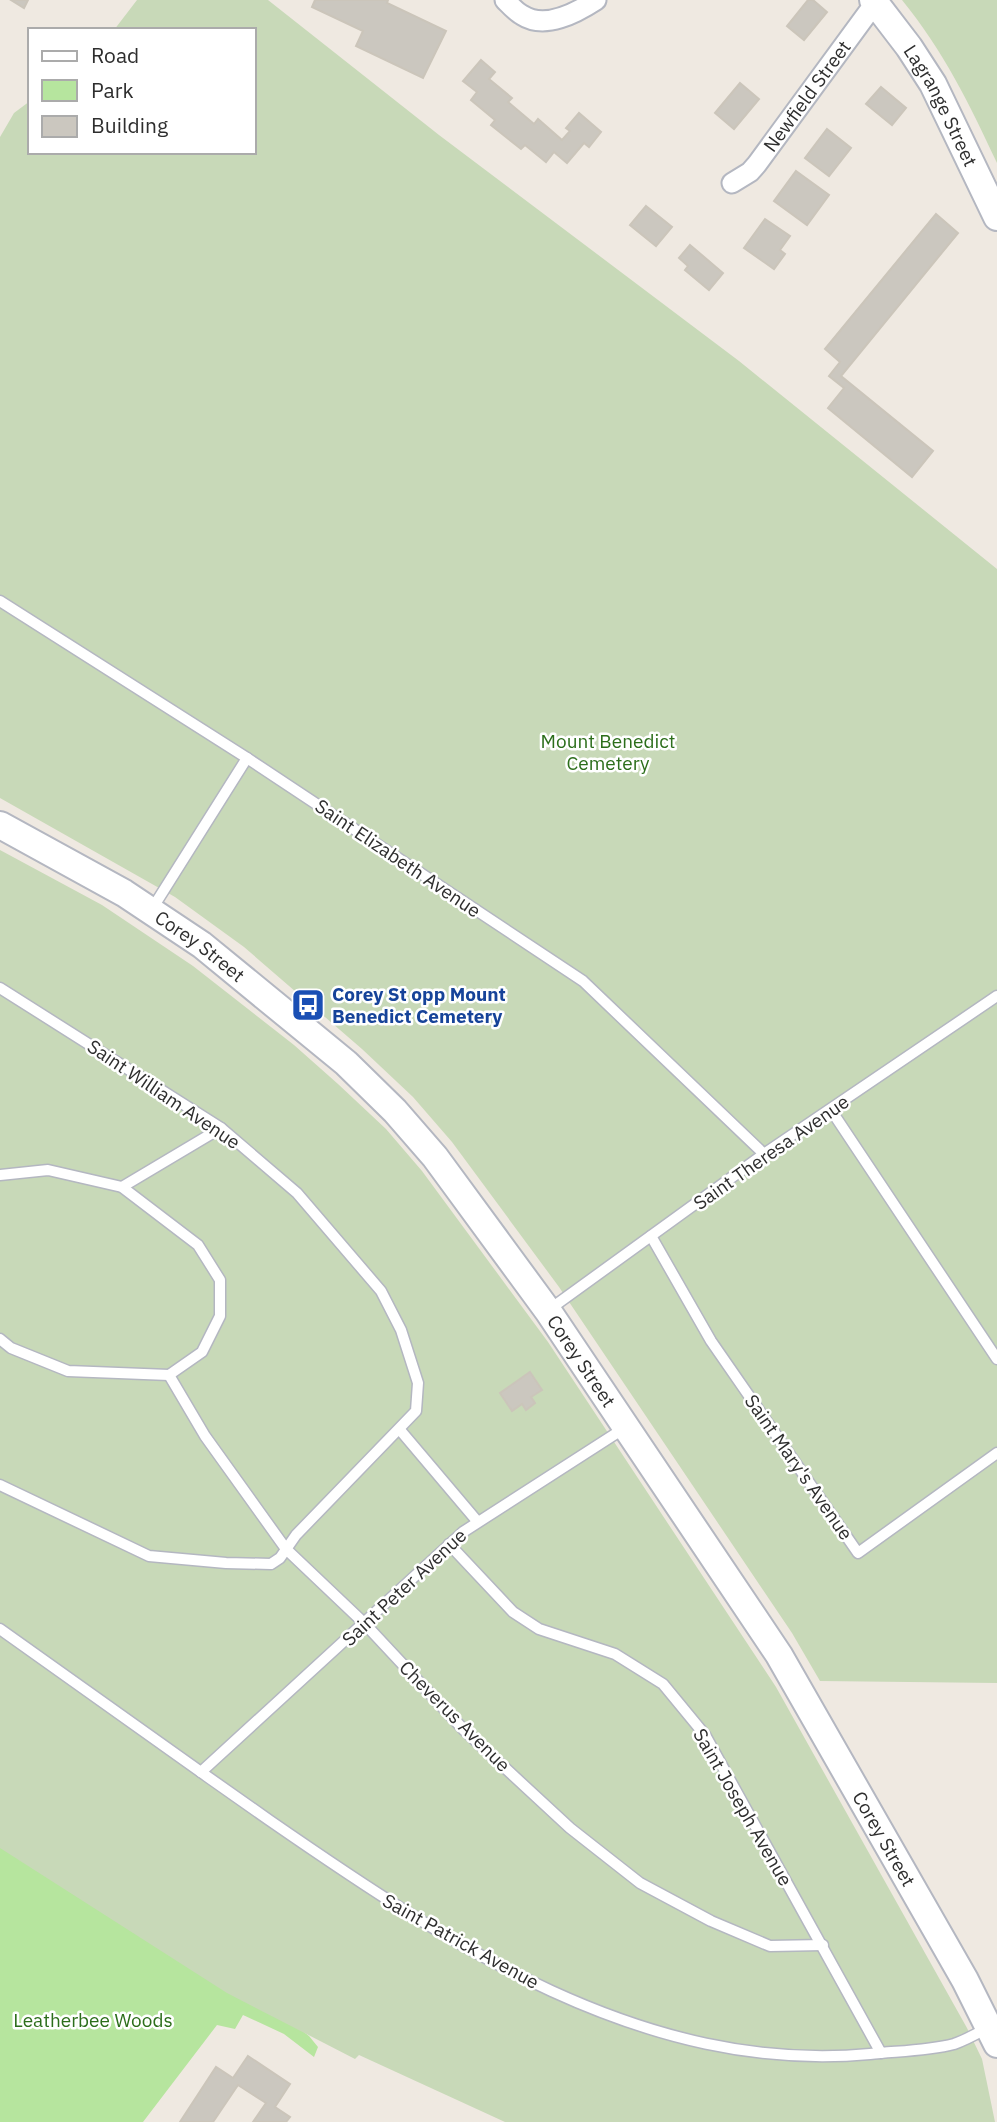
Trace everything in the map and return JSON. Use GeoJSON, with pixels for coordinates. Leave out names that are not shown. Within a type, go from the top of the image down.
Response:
{"type":"FeatureCollection","features":[{"type":"Feature","properties":{"kind":"street"},"geometry":{"type":"LineString","coordinates":[[505,0],[524,17],[543,20],[574,13],[596,0]]}},
{"type":"Feature","properties":{"kind":"street","name":"Newfield Street"},"geometry":{"type":"LineString","coordinates":[[732,183],[750,172],[757,164],[874,1]]}},
{"type":"Feature","properties":{"kind":"street","name":"Lagrange Street"},"geometry":{"type":"LineString","coordinates":[[874,1],[933,84],[997,217]]}},
{"type":"Feature","properties":{"kind":"street","name":"Corey Street"},"geometry":{"type":"LineString","coordinates":[[0,825],[151,909],[230,967],[346,1063],[395,1111],[436,1157],[548,1311],[800,1689],[972,1991],[993,2036]]}},
{"type":"Feature","properties":{"kind":"lane","name":"Saint Elizabeth Avenue"},"geometry":{"type":"LineString","coordinates":[[0,601],[247,758],[583,981],[764,1154]]}},
{"type":"Feature","properties":{"kind":"lane"},"geometry":{"type":"LineString","coordinates":[[151,909],[247,758]]}},
{"type":"Feature","properties":{"kind":"lane","name":"Saint William Avenue"},"geometry":{"type":"LineString","coordinates":[[0,988],[221,1128],[297,1194],[381,1291],[401,1330],[418,1383],[416,1411],[296,1535],[280,1558],[271,1564],[149,1556],[0,1486]]}},
{"type":"Feature","properties":{"kind":"lane","name":"Saint Theresa Avenue"},"geometry":{"type":"LineString","coordinates":[[548,1311],[764,1154],[997,996]]}},
{"type":"Feature","properties":{"kind":"lane"},"geometry":{"type":"LineString","coordinates":[[831,1110],[997,1359]]}},
{"type":"Feature","properties":{"kind":"lane"},"geometry":{"type":"LineString","coordinates":[[122,1187],[221,1128]]}},
{"type":"Feature","properties":{"kind":"lane"},"geometry":{"type":"LineString","coordinates":[[0,1175],[48,1170],[122,1187],[198,1245],[220,1280],[220,1316],[202,1352],[169,1375],[68,1371],[11,1348],[0,1339]]}},
{"type":"Feature","properties":{"kind":"lane","name":"Saint Mary's Avenue"},"geometry":{"type":"LineString","coordinates":[[651,1236],[711,1341],[858,1553],[997,1454]]}},
{"type":"Feature","properties":{"kind":"lane","name":"Cheverus Avenue"},"geometry":{"type":"LineString","coordinates":[[169,1375],[205,1436],[286,1549],[365,1624],[464,1730],[570,1828],[639,1883],[711,1922],[769,1946],[823,1945]]}},
{"type":"Feature","properties":{"kind":"lane","name":"Saint Peter Avenue"},"geometry":{"type":"LineString","coordinates":[[201,1772],[477,1521],[627,1427]]}},
{"type":"Feature","properties":{"kind":"lane"},"geometry":{"type":"LineString","coordinates":[[400,1430],[477,1521]]}},
{"type":"Feature","properties":{"kind":"lane","name":"Saint Joseph Avenue"},"geometry":{"type":"LineString","coordinates":[[449,1544],[513,1612],[539,1629],[615,1654],[663,1684],[705,1735],[881,2053]]}},
{"type":"Feature","properties":{"kind":"lane","name":"Saint Patrick Avenue"},"geometry":{"type":"LineString","coordinates":[[0,1629],[201,1772],[410,1915],[494,1964],[581,2005],[668,2036],[768,2054],[834,2057],[953,2044],[993,2036]]}},
{"type":"Feature","properties":{"kind":"green space","name":"Mount Benedict Cemetery"},"geometry":{"type":"Polygon","coordinates":[[[137,0],[268,0],[439,135],[739,361],[997,569],[997,1683],[820,1681],[792,1633],[559,1287],[452,1142],[413,1097],[244,947],[175,897],[0,798],[0,137],[14,113],[28,102],[28,154],[256,154],[256,28],[116,28],[137,0]]]}},
{"type":"Feature","properties":{"kind":"green space"},"geometry":{"type":"Polygon","coordinates":[[[902,0],[997,0],[997,163],[943,58],[902,0]]]}},
{"type":"Feature","properties":{"kind":"green space"},"geometry":{"type":"Polygon","coordinates":[[[0,850],[102,905],[193,966],[294,1045],[338,1084],[386,1129],[422,1171],[548,1342],[776,1687],[967,2028],[982,2059],[995,2122],[505,2122],[359,2055],[355,2059],[227,1993],[0,1848],[0,850]]]}},
{"type":"Feature","properties":{"kind":"green space","name":"Leatherbee Woods"},"geometry":{"type":"Polygon","coordinates":[[[0,1725],[278,2012],[309,2036],[318,2047],[314,2057],[284,2034],[243,2015],[235,2029],[217,2025],[143,2122],[0,2122],[0,1725]]]}},
{"type":"Feature","properties":{"kind":"building"},"geometry":{"type":"Polygon","coordinates":[[[11,0],[28,0],[24,8],[11,0]]]}},
{"type":"Feature","properties":{"kind":"building"},"geometry":{"type":"Polygon","coordinates":[[[315,0],[388,0],[387,3],[446,31],[423,78],[356,46],[363,31],[312,7],[315,0]]]}},
{"type":"Feature","properties":{"kind":"building"},"geometry":{"type":"Polygon","coordinates":[[[808,0],[813,0],[827,12],[804,40],[787,26],[808,0]]]}},
{"type":"Feature","properties":{"kind":"building"},"geometry":{"type":"Polygon","coordinates":[[[481,60],[495,72],[489,79],[512,98],[508,102],[534,124],[538,119],[562,140],[570,131],[566,128],[579,113],[601,132],[589,147],[584,143],[567,163],[554,152],[546,162],[525,145],[521,149],[491,125],[495,120],[471,100],[477,92],[463,81],[481,60]]]}},
{"type":"Feature","properties":{"kind":"building"},"geometry":{"type":"Polygon","coordinates":[[[740,83],[759,99],[734,129],[715,113],[740,83]]]}},
{"type":"Feature","properties":{"kind":"building"},"geometry":{"type":"Polygon","coordinates":[[[881,87],[906,108],[892,125],[866,104],[881,87]]]}},
{"type":"Feature","properties":{"kind":"building"},"geometry":{"type":"Polygon","coordinates":[[[827,129],[851,148],[829,176],[805,158],[827,129]]]}},
{"type":"Feature","properties":{"kind":"building"},"geometry":{"type":"Polygon","coordinates":[[[796,171],[829,195],[807,225],[774,201],[796,171]]]}},
{"type":"Feature","properties":{"kind":"building"},"geometry":{"type":"Polygon","coordinates":[[[646,206],[672,227],[656,246],[630,225],[646,206]]]}},
{"type":"Feature","properties":{"kind":"building"},"geometry":{"type":"Polygon","coordinates":[[[936,214],[958,233],[841,376],[933,451],[912,477],[828,408],[844,388],[829,376],[840,362],[825,349],[936,214]]]}},
{"type":"Feature","properties":{"kind":"building"},"geometry":{"type":"Polygon","coordinates":[[[765,219],[790,236],[780,250],[785,254],[774,269],[744,248],[765,219]]]}},
{"type":"Feature","properties":{"kind":"building"},"geometry":{"type":"Polygon","coordinates":[[[690,245],[723,273],[709,290],[685,270],[688,266],[679,258],[690,245]]]}},
{"type":"Feature","properties":{"kind":"building"},"geometry":{"type":"Polygon","coordinates":[[[530,1372],[542,1390],[531,1397],[535,1403],[526,1410],[522,1404],[512,1411],[500,1393],[530,1372]]]}},
{"type":"Feature","properties":{"kind":"building"},"geometry":{"type":"Polygon","coordinates":[[[248,2056],[290,2084],[275,2107],[290,2117],[286,2122],[253,2122],[266,2103],[238,2085],[213,2122],[180,2122],[216,2067],[233,2078],[248,2056]]]}},
{"type":"Feature","properties":{"kind":"place","name":"Corey St opp Mount Benedict Cemetery"},"geometry":{"type":"Point","coordinates":[308,1005]}}]}
